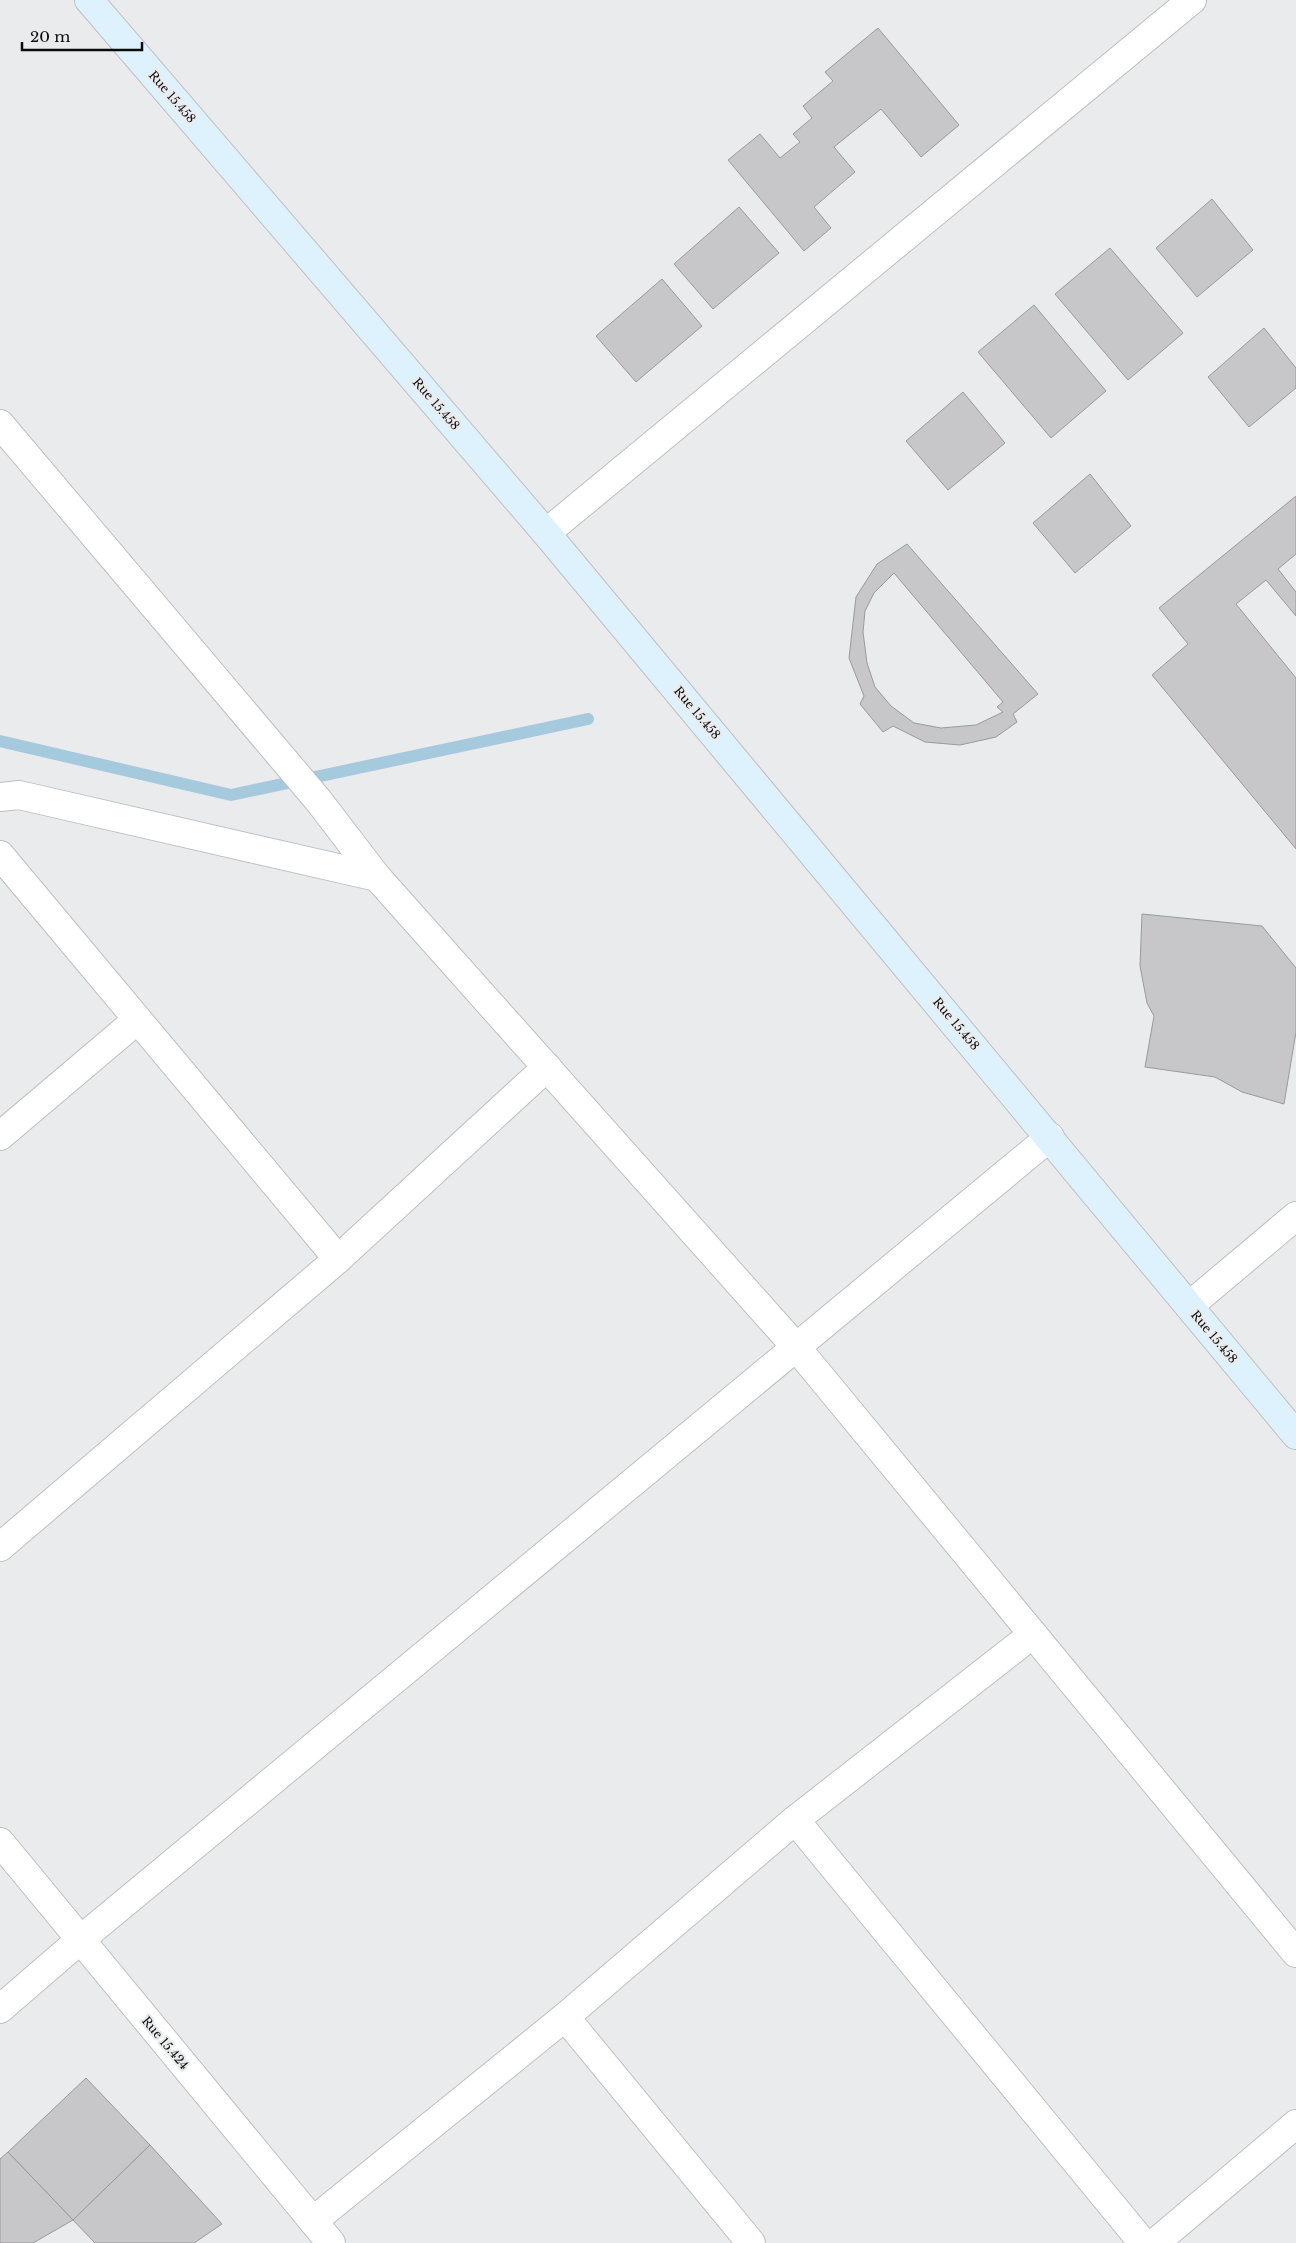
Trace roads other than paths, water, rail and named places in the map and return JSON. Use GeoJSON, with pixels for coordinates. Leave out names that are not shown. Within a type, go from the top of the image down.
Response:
{"type":"FeatureCollection","features":[{"type":"Feature","properties":{"kind":"main road","name":"Rue 15.458"},"geometry":{"type":"LineString","coordinates":[[89,0],[546,533],[1296,1435]]}},
{"type":"Feature","properties":{"kind":"street"},"geometry":{"type":"LineString","coordinates":[[546,533],[1192,0]]}},
{"type":"Feature","properties":{"kind":"street"},"geometry":{"type":"LineString","coordinates":[[0,424],[318,800],[377,877],[796,1347],[1296,1953]]}},
{"type":"Feature","properties":{"kind":"street"},"geometry":{"type":"LineString","coordinates":[[0,797],[19,795],[377,877]]}},
{"type":"Feature","properties":{"kind":"street"},"geometry":{"type":"LineString","coordinates":[[0,855],[338,1258]]}},
{"type":"Feature","properties":{"kind":"street"},"geometry":{"type":"LineString","coordinates":[[0,1136],[137,1020]]}},
{"type":"Feature","properties":{"kind":"street"},"geometry":{"type":"LineString","coordinates":[[0,1547],[338,1258],[547,1067]]}},
{"type":"Feature","properties":{"kind":"street"},"geometry":{"type":"LineString","coordinates":[[0,2008],[1050,1137]]}},
{"type":"Feature","properties":{"kind":"street"},"geometry":{"type":"LineString","coordinates":[[1189,1306],[1296,1216]]}},
{"type":"Feature","properties":{"kind":"street"},"geometry":{"type":"LineString","coordinates":[[312,2221],[565,2017],[794,1820],[1033,1634]]}},
{"type":"Feature","properties":{"kind":"street"},"geometry":{"type":"LineString","coordinates":[[794,1820],[1143,2243]]}},
{"type":"Feature","properties":{"kind":"street","name":"Rue 15.424"},"geometry":{"type":"LineString","coordinates":[[0,1842],[331,2243]]}},
{"type":"Feature","properties":{"kind":"street"},"geometry":{"type":"LineString","coordinates":[[565,2017],[751,2243]]}},
{"type":"Feature","properties":{"kind":"street"},"geometry":{"type":"LineString","coordinates":[[1155,2243],[1296,2124]]}},
{"type":"Feature","properties":{"kind":"waterway"},"geometry":{"type":"LineString","coordinates":[[0,741],[231,795],[588,719]]}}]}
